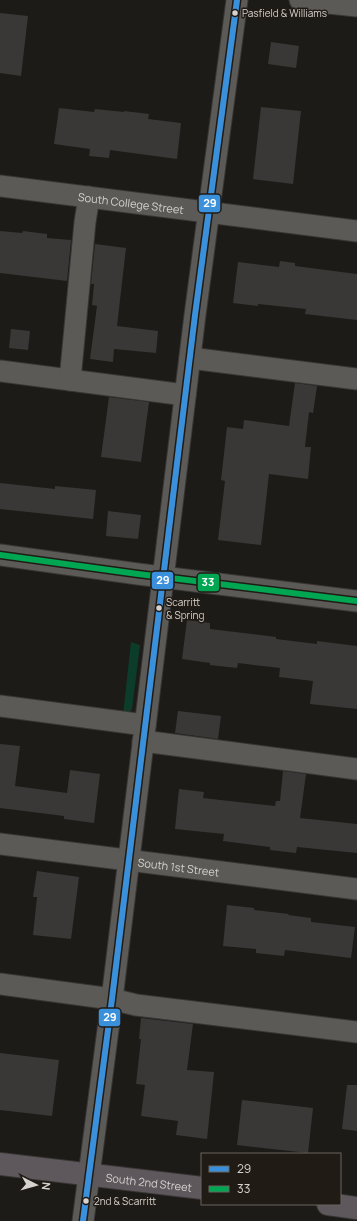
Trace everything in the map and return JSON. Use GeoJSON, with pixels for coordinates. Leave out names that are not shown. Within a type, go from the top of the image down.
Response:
{"type":"FeatureCollection","features":[{"type":"Feature","properties":{"kind":"main road","name":"South 2nd Street"},"geometry":{"type":"LineString","coordinates":[[0,1164],[201,1188]]}},
{"type":"Feature","properties":{"kind":"main road"},"geometry":{"type":"LineString","coordinates":[[335,1205],[357,1208]]}},
{"type":"Feature","properties":{"kind":"street"},"geometry":{"type":"LineString","coordinates":[[83,1221],[112,999],[185,395],[236,0]]}},
{"type":"Feature","properties":{"kind":"street"},"geometry":{"type":"LineString","coordinates":[[300,0],[357,6]]}},
{"type":"Feature","properties":{"kind":"street","name":"South College Street"},"geometry":{"type":"LineString","coordinates":[[0,186],[357,231]]}},
{"type":"Feature","properties":{"kind":"street"},"geometry":{"type":"LineString","coordinates":[[70,380],[85,222],[89,197]]}},
{"type":"Feature","properties":{"kind":"street"},"geometry":{"type":"LineString","coordinates":[[190,358],[357,379]]}},
{"type":"Feature","properties":{"kind":"street"},"geometry":{"type":"LineString","coordinates":[[0,372],[185,395]]}},
{"type":"Feature","properties":{"kind":"street"},"geometry":{"type":"LineString","coordinates":[[0,555],[357,601]]}},
{"type":"Feature","properties":{"kind":"street"},"geometry":{"type":"LineString","coordinates":[[0,706],[144,733],[357,769]]}},
{"type":"Feature","properties":{"kind":"street","name":"South 1st Street"},"geometry":{"type":"LineString","coordinates":[[0,844],[357,889]]}},
{"type":"Feature","properties":{"kind":"street"},"geometry":{"type":"LineString","coordinates":[[0,984],[112,999],[136,1005],[357,1032]]}},
{"type":"Feature","properties":{"kind":"green space"},"geometry":{"type":"Polygon","coordinates":[[[131,642],[140,645],[132,709],[127,714],[123,715],[131,642]]]}},
{"type":"Feature","properties":{"kind":"building"},"geometry":{"type":"Polygon","coordinates":[[[0,13],[28,16],[21,76],[0,73],[0,13]]]}},
{"type":"Feature","properties":{"kind":"building"},"geometry":{"type":"Polygon","coordinates":[[[271,42],[299,46],[296,68],[268,64],[271,42]]]}},
{"type":"Feature","properties":{"kind":"building"},"geometry":{"type":"Polygon","coordinates":[[[261,107],[301,111],[293,184],[253,179],[261,107]]]}},
{"type":"Feature","properties":{"kind":"building"},"geometry":{"type":"Polygon","coordinates":[[[59,108],[94,112],[95,109],[149,114],[148,119],[181,123],[177,159],[110,150],[109,158],[89,156],[90,149],[54,144],[59,108]]]}},
{"type":"Feature","properties":{"kind":"building"},"geometry":{"type":"Polygon","coordinates":[[[0,231],[22,233],[23,231],[47,234],[47,238],[71,240],[67,281],[0,273],[0,231]]]}},
{"type":"Feature","properties":{"kind":"building"},"geometry":{"type":"Polygon","coordinates":[[[95,244],[126,248],[117,326],[158,331],[156,353],[114,349],[113,362],[90,359],[97,306],[92,305],[94,284],[91,284],[95,244]]]}},
{"type":"Feature","properties":{"kind":"building"},"geometry":{"type":"Polygon","coordinates":[[[280,261],[295,263],[295,266],[357,274],[357,320],[305,314],[306,309],[233,303],[238,262],[279,267],[280,261]]]}},
{"type":"Feature","properties":{"kind":"building"},"geometry":{"type":"Polygon","coordinates":[[[11,329],[30,331],[28,350],[9,348],[11,329]]]}},
{"type":"Feature","properties":{"kind":"building"},"geometry":{"type":"Polygon","coordinates":[[[295,383],[317,386],[313,413],[309,412],[305,447],[311,447],[308,479],[269,474],[261,545],[218,540],[225,481],[221,480],[227,427],[243,429],[244,420],[289,426],[295,383]]]}},
{"type":"Feature","properties":{"kind":"building"},"geometry":{"type":"Polygon","coordinates":[[[109,397],[149,402],[141,462],[101,457],[109,397]]]}},
{"type":"Feature","properties":{"kind":"building"},"geometry":{"type":"Polygon","coordinates":[[[0,483],[55,489],[55,486],[96,490],[93,519],[0,509],[0,483]]]}},
{"type":"Feature","properties":{"kind":"building"},"geometry":{"type":"Polygon","coordinates":[[[108,511],[141,515],[138,539],[106,536],[108,511]]]}},
{"type":"Feature","properties":{"kind":"building"},"geometry":{"type":"Polygon","coordinates":[[[187,620],[210,623],[210,629],[276,637],[276,639],[317,644],[317,641],[357,646],[357,709],[310,704],[313,681],[279,677],[280,668],[238,663],[237,668],[210,665],[210,663],[182,659],[187,620]]]}},
{"type":"Feature","properties":{"kind":"building"},"geometry":{"type":"Polygon","coordinates":[[[178,711],[221,716],[218,739],[175,733],[178,711]]]}},
{"type":"Feature","properties":{"kind":"building"},"geometry":{"type":"Polygon","coordinates":[[[0,744],[20,746],[15,786],[67,793],[70,770],[100,774],[94,823],[64,819],[64,816],[0,808],[0,744]]]}},
{"type":"Feature","properties":{"kind":"building"},"geometry":{"type":"Polygon","coordinates":[[[283,771],[306,774],[300,818],[357,824],[357,853],[297,847],[296,853],[270,850],[270,847],[223,841],[224,834],[175,829],[179,789],[204,792],[203,798],[275,806],[276,801],[280,801],[283,771]]]}},
{"type":"Feature","properties":{"kind":"building"},"geometry":{"type":"Polygon","coordinates":[[[37,871],[79,877],[71,939],[33,935],[37,897],[33,897],[37,871]]]}},
{"type":"Feature","properties":{"kind":"building"},"geometry":{"type":"Polygon","coordinates":[[[227,905],[311,918],[311,922],[355,927],[351,958],[285,950],[284,956],[256,953],[256,949],[223,946],[227,905]]]}},
{"type":"Feature","properties":{"kind":"building"},"geometry":{"type":"Polygon","coordinates":[[[141,1018],[193,1024],[187,1070],[214,1072],[207,1139],[176,1135],[178,1121],[141,1116],[145,1085],[136,1084],[141,1039],[139,1039],[141,1018]]]}},
{"type":"Feature","properties":{"kind":"building"},"geometry":{"type":"Polygon","coordinates":[[[0,1053],[59,1060],[52,1116],[0,1110],[0,1053]]]}},
{"type":"Feature","properties":{"kind":"building"},"geometry":{"type":"Polygon","coordinates":[[[347,1085],[357,1085],[357,1131],[342,1129],[347,1085]]]}},
{"type":"Feature","properties":{"kind":"building"},"geometry":{"type":"Polygon","coordinates":[[[242,1100],[313,1108],[308,1153],[237,1145],[242,1100]]]}},
{"type":"Feature","properties":{"kind":"transit line","name":"29"},"geometry":{"type":"LineString","coordinates":[[83,1221],[112,999],[195,315],[237,0]]}},
{"type":"Feature","properties":{"kind":"transit line","name":"33"},"geometry":{"type":"LineString","coordinates":[[0,555],[138,574],[357,601]]}},
{"type":"Feature","properties":{"kind":"place","name":"Pasfield & Williams"},"geometry":{"type":"Point","coordinates":[235,13]}},
{"type":"Feature","properties":{"kind":"place","name":"Scarritt & Spring"},"geometry":{"type":"Point","coordinates":[159,608]}},
{"type":"Feature","properties":{"kind":"place","name":"2nd & Scarritt"},"geometry":{"type":"Point","coordinates":[86,1201]}}]}
